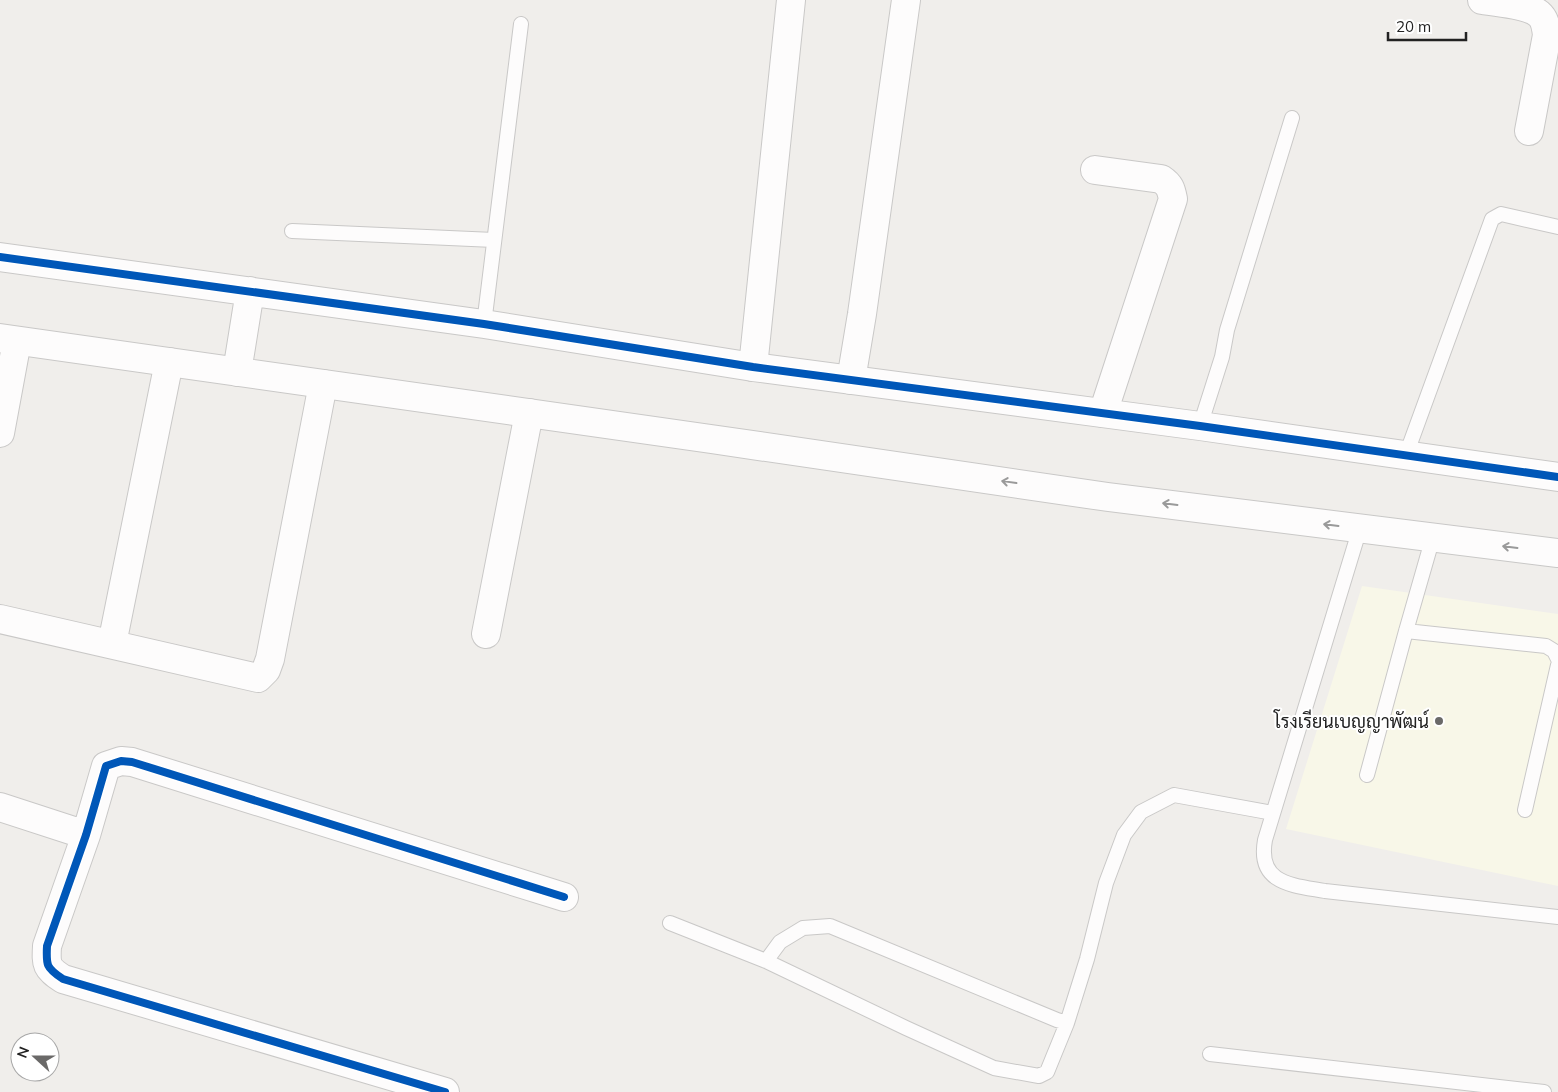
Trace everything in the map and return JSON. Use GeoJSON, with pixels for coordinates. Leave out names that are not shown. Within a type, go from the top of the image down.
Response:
{"type":"FeatureCollection","features":[{"type":"Feature","properties":{"kind":"street"},"geometry":{"type":"LineString","coordinates":[[753,367],[791,0]]}},
{"type":"Feature","properties":{"kind":"street"},"geometry":{"type":"LineString","coordinates":[[851,380],[906,0]]}},
{"type":"Feature","properties":{"kind":"street"},"geometry":{"type":"LineString","coordinates":[[1482,0],[1529,9],[1538,13],[1545,22],[1547,35],[1528,131]]}},
{"type":"Feature","properties":{"kind":"street"},"geometry":{"type":"LineString","coordinates":[[1095,170],[1161,179],[1171,188],[1173,199],[1103,413]]}},
{"type":"Feature","properties":{"kind":"street"},"geometry":{"type":"LineString","coordinates":[[0,257],[484,324],[753,367],[1200,426],[1558,477]]}},
{"type":"Feature","properties":{"kind":"street"},"geometry":{"type":"LineString","coordinates":[[237,372],[250,291]]}},
{"type":"Feature","properties":{"kind":"street"},"geometry":{"type":"LineString","coordinates":[[0,433],[8,340],[1108,496],[1558,554]]}},
{"type":"Feature","properties":{"kind":"street"},"geometry":{"type":"LineString","coordinates":[[112,644],[170,362]]}},
{"type":"Feature","properties":{"kind":"street"},"geometry":{"type":"LineString","coordinates":[[0,619],[258,678],[263,675],[270,659],[322,384]]}},
{"type":"Feature","properties":{"kind":"street"},"geometry":{"type":"LineString","coordinates":[[486,634],[529,413]]}},
{"type":"Feature","properties":{"kind":"street"},"geometry":{"type":"LineString","coordinates":[[446,1092],[63,980],[52,972],[46,964],[48,946],[86,835],[106,766],[121,761],[132,762],[564,897]]}},
{"type":"Feature","properties":{"kind":"street"},"geometry":{"type":"LineString","coordinates":[[0,807],[86,835]]}},
{"type":"Feature","properties":{"kind":"lane"},"geometry":{"type":"LineString","coordinates":[[484,324],[520,24]]}},
{"type":"Feature","properties":{"kind":"lane"},"geometry":{"type":"LineString","coordinates":[[1200,426],[1222,357],[1230,320],[1292,118]]}},
{"type":"Feature","properties":{"kind":"lane"},"geometry":{"type":"LineString","coordinates":[[1406,455],[1492,219],[1501,214],[1558,227]]}},
{"type":"Feature","properties":{"kind":"lane"},"geometry":{"type":"LineString","coordinates":[[292,231],[494,240]]}},
{"type":"Feature","properties":{"kind":"lane"},"geometry":{"type":"LineString","coordinates":[[1360,528],[1264,840],[1262,853],[1266,868],[1278,879],[1295,886],[1325,892],[1558,917]]}},
{"type":"Feature","properties":{"kind":"lane"},"geometry":{"type":"LineString","coordinates":[[1367,775],[1433,538]]}},
{"type":"Feature","properties":{"kind":"lane"},"geometry":{"type":"LineString","coordinates":[[1406,631],[1546,646],[1554,651],[1558,659]]}},
{"type":"Feature","properties":{"kind":"lane"},"geometry":{"type":"LineString","coordinates":[[1525,810],[1558,665]]}},
{"type":"Feature","properties":{"kind":"lane"},"geometry":{"type":"LineString","coordinates":[[670,923],[766,960],[906,1028],[994,1068],[1039,1076],[1047,1072],[1067,1023],[1087,959],[1106,883],[1124,835],[1141,812],[1174,795],[1273,813]]}},
{"type":"Feature","properties":{"kind":"lane"},"geometry":{"type":"LineString","coordinates":[[766,960],[780,942],[803,928],[830,926],[1067,1023]]}},
{"type":"Feature","properties":{"kind":"lane"},"geometry":{"type":"LineString","coordinates":[[1210,1054],[1544,1092]]}},
{"type":"Feature","properties":{"kind":"shaded area","name":"โรงเรียนเบญญาพัฒน์"},"geometry":{"type":"Polygon","coordinates":[[[1362,586],[1558,614],[1558,886],[1286,829],[1362,586]]]}},
{"type":"Feature","properties":{"kind":"cycle path"},"geometry":{"type":"LineString","coordinates":[[0,257],[484,324],[753,367],[1200,426],[1558,477]]}},
{"type":"Feature","properties":{"kind":"cycle path"},"geometry":{"type":"LineString","coordinates":[[445,1092],[63,979],[53,972],[47,962],[47,946],[86,835],[106,766],[121,761],[132,762],[564,897]]}},
{"type":"Feature","properties":{"kind":"place","name":"โรงเรียนเบญญาพัฒน์"},"geometry":{"type":"Point","coordinates":[1439,721]}}]}
